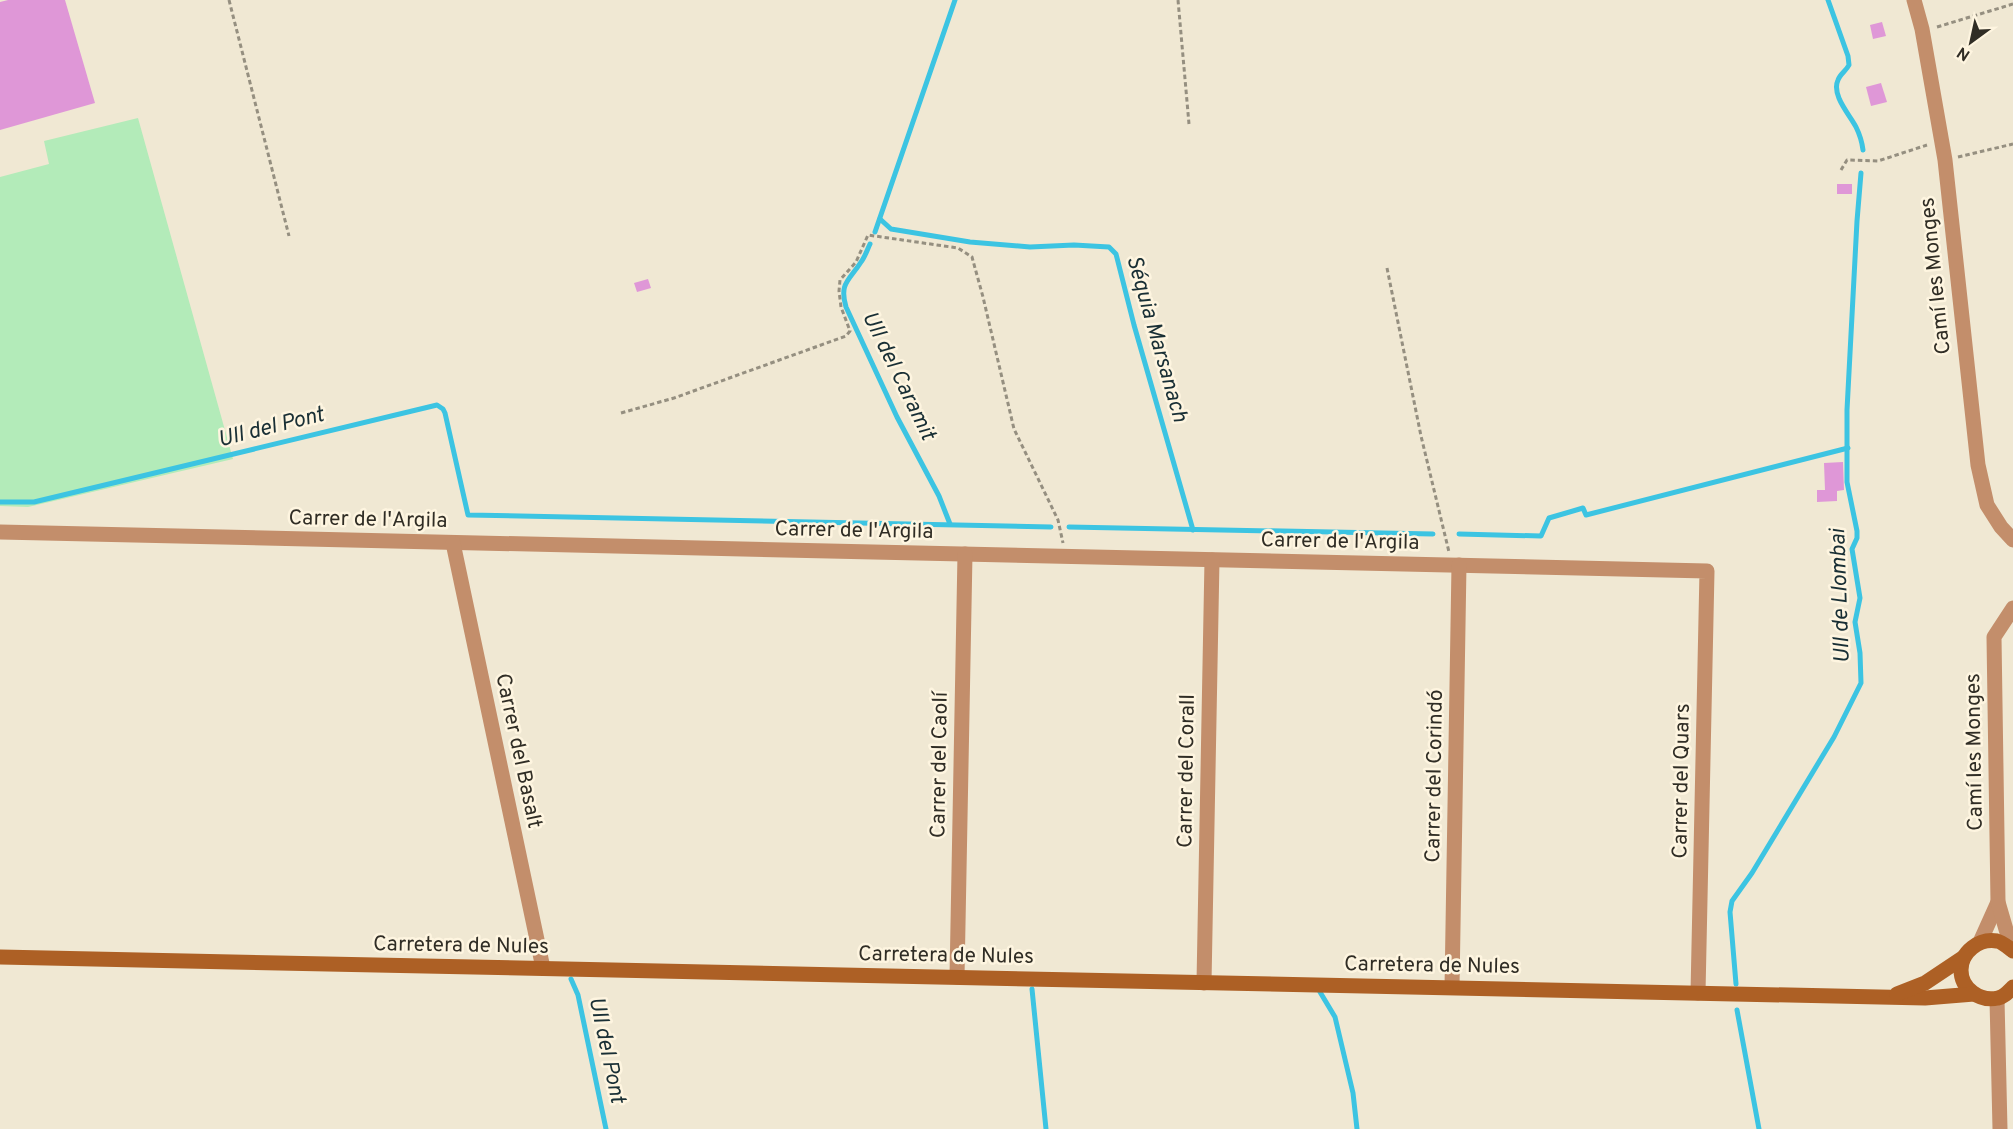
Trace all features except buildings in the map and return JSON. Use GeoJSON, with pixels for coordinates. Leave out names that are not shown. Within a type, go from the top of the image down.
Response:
{"type":"FeatureCollection","features":[{"type":"Feature","properties":{"kind":"main road"},"geometry":{"type":"LineString","coordinates":[[1980,942],[1997,941],[2013,951]]}},
{"type":"Feature","properties":{"kind":"main road","name":"Carretera de Nules"},"geometry":{"type":"LineString","coordinates":[[1892,997],[1925,983],[1964,957],[1970,948],[1980,942]]}},
{"type":"Feature","properties":{"kind":"main road","name":"Carretera de Nules"},"geometry":{"type":"LineString","coordinates":[[0,957],[1925,998],[1998,995]]}},
{"type":"Feature","properties":{"kind":"main road"},"geometry":{"type":"LineString","coordinates":[[1964,957],[1961,971],[1964,984],[1998,995]]}},
{"type":"Feature","properties":{"kind":"street","name":"Camí les Monges"},"geometry":{"type":"LineString","coordinates":[[1914,0],[1923,31],[1945,160],[1978,465],[1987,505],[2001,527],[2013,540]]}},
{"type":"Feature","properties":{"kind":"street","name":"Carrer de l'Argila"},"geometry":{"type":"LineString","coordinates":[[0,532],[1707,571]]}},
{"type":"Feature","properties":{"kind":"street","name":"Carrer del Basalt"},"geometry":{"type":"LineString","coordinates":[[453,543],[543,969]]}},
{"type":"Feature","properties":{"kind":"street","name":"Carrer del Caolí"},"geometry":{"type":"LineString","coordinates":[[957,977],[965,554]]}},
{"type":"Feature","properties":{"kind":"street","name":"Carrer del Corall"},"geometry":{"type":"LineString","coordinates":[[1204,982],[1212,560]]}},
{"type":"Feature","properties":{"kind":"street","name":"Carrer del Corindó"},"geometry":{"type":"LineString","coordinates":[[1452,987],[1456,565]]}},
{"type":"Feature","properties":{"kind":"street","name":"Carrer del Quars"},"geometry":{"type":"LineString","coordinates":[[1698,993],[1707,571]]}},
{"type":"Feature","properties":{"kind":"street","name":"Camí les Monges"},"geometry":{"type":"LineString","coordinates":[[1998,902],[1994,637],[2013,608]]}},
{"type":"Feature","properties":{"kind":"street"},"geometry":{"type":"LineString","coordinates":[[1980,942],[1998,902]]}},
{"type":"Feature","properties":{"kind":"street"},"geometry":{"type":"LineString","coordinates":[[1998,902],[2013,951]]}},
{"type":"Feature","properties":{"kind":"street"},"geometry":{"type":"LineString","coordinates":[[1998,995],[2000,1129]]}},
{"type":"Feature","properties":{"kind":"path"},"geometry":{"type":"LineString","coordinates":[[229,0],[289,236]]}},
{"type":"Feature","properties":{"kind":"path"},"geometry":{"type":"LineString","coordinates":[[1178,0],[1189,124]]}},
{"type":"Feature","properties":{"kind":"path"},"geometry":{"type":"LineString","coordinates":[[1923,31],[2013,4]]}},
{"type":"Feature","properties":{"kind":"path"},"geometry":{"type":"LineString","coordinates":[[1841,170],[1847,160],[1878,161],[1941,140]]}},
{"type":"Feature","properties":{"kind":"path"},"geometry":{"type":"LineString","coordinates":[[1945,160],[2013,144]]}},
{"type":"Feature","properties":{"kind":"path"},"geometry":{"type":"LineString","coordinates":[[621,413],[674,398],[846,336],[850,331],[841,307],[840,280],[856,262],[868,235],[958,248],[972,257],[1014,429],[1058,520],[1067,556]]}},
{"type":"Feature","properties":{"kind":"path"},"geometry":{"type":"LineString","coordinates":[[1387,268],[1420,436],[1456,565]]}},
{"type":"Feature","properties":{"kind":"green space"},"geometry":{"type":"Polygon","coordinates":[[[138,118],[233,459],[28,507],[0,506],[0,177],[49,164],[44,141],[138,118]]]}},
{"type":"Feature","properties":{"kind":"waterway","name":"Ull del Caramit"},"geometry":{"type":"LineString","coordinates":[[875,232],[955,0]]}},
{"type":"Feature","properties":{"kind":"waterway","name":"Ull de Llombai"},"geometry":{"type":"LineString","coordinates":[[1828,0],[1848,56],[1849,65],[1839,78],[1837,92],[1861,138],[1863,150]]}},
{"type":"Feature","properties":{"kind":"waterway","name":"Ull de Llombai"},"geometry":{"type":"LineString","coordinates":[[1736,984],[1730,912],[1732,901],[1752,873],[1834,737],[1861,683],[1860,653],[1855,622],[1860,598],[1852,549],[1857,538],[1857,531],[1847,482],[1847,410],[1861,173]]}},
{"type":"Feature","properties":{"kind":"waterway","name":"Séquia Marsanach"},"geometry":{"type":"LineString","coordinates":[[880,219],[891,229],[970,242],[1030,247],[1074,245],[1109,247],[1116,254],[1193,530]]}},
{"type":"Feature","properties":{"kind":"waterway","name":"Ull del Caramit"},"geometry":{"type":"LineString","coordinates":[[870,244],[864,258],[845,287],[846,307],[897,417],[939,496],[950,524]]}},
{"type":"Feature","properties":{"kind":"waterway"},"geometry":{"type":"LineString","coordinates":[[0,502],[34,502],[437,405],[445,413],[468,515],[1051,527]]}},
{"type":"Feature","properties":{"kind":"waterway"},"geometry":{"type":"LineString","coordinates":[[1459,534],[1541,536],[1549,518],[1583,508],[1586,515],[1848,448]]}},
{"type":"Feature","properties":{"kind":"waterway"},"geometry":{"type":"LineString","coordinates":[[1069,527],[1433,534]]}},
{"type":"Feature","properties":{"kind":"waterway","name":"Ull del Pont"},"geometry":{"type":"LineString","coordinates":[[571,979],[578,995],[606,1129]]}},
{"type":"Feature","properties":{"kind":"waterway","name":"Ull del Caramit"},"geometry":{"type":"LineString","coordinates":[[1032,989],[1046,1129]]}},
{"type":"Feature","properties":{"kind":"waterway","name":"Séquia Marsanach"},"geometry":{"type":"LineString","coordinates":[[1320,992],[1335,1017],[1353,1093],[1357,1129]]}},
{"type":"Feature","properties":{"kind":"waterway","name":"Ull de Llombai"},"geometry":{"type":"LineString","coordinates":[[1737,1010],[1759,1129]]}}]}
